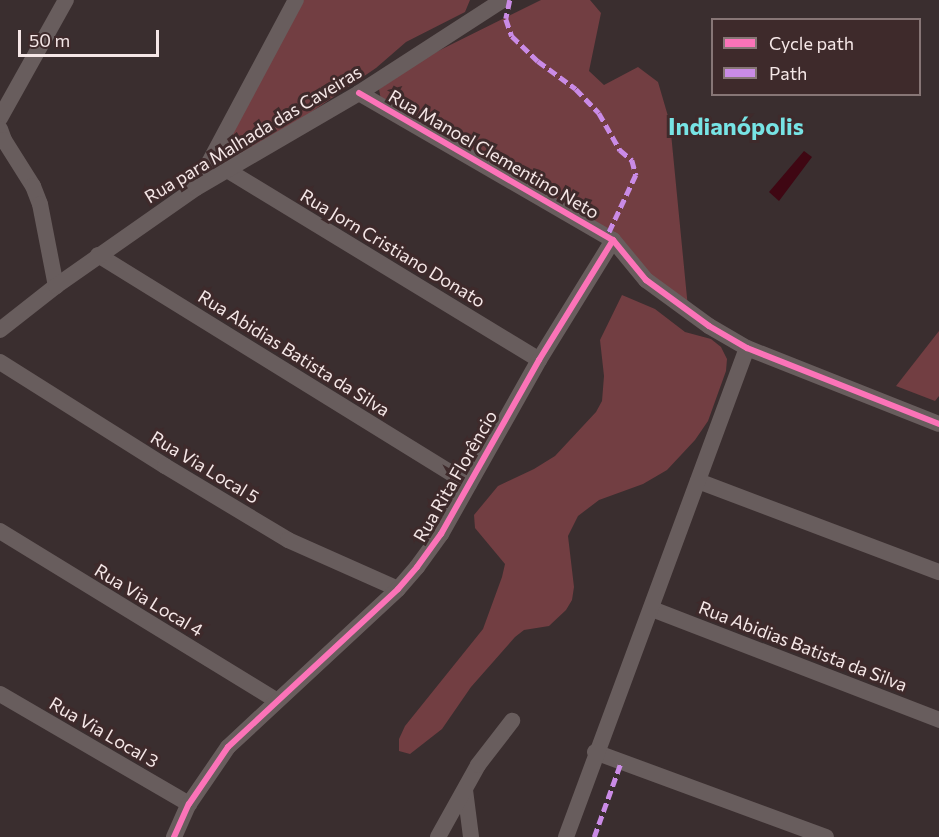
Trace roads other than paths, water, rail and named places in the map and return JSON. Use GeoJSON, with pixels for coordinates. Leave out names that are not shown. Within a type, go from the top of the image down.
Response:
{"type":"FeatureCollection","features":[{"type":"Feature","properties":{"kind":"street"},"geometry":{"type":"LineString","coordinates":[[0,118],[66,0]]}},
{"type":"Feature","properties":{"kind":"street"},"geometry":{"type":"LineString","coordinates":[[196,188],[296,0]]}},
{"type":"Feature","properties":{"kind":"street","name":"Rua para Malhada das Caveiras"},"geometry":{"type":"LineString","coordinates":[[0,330],[98,255],[196,188],[359,93],[503,0]]}},
{"type":"Feature","properties":{"kind":"street","name":"Rua Manoel Clementino Neto"},"geometry":{"type":"LineString","coordinates":[[359,93],[613,240]]}},
{"type":"Feature","properties":{"kind":"street"},"geometry":{"type":"LineString","coordinates":[[0,129],[4,140],[33,186],[40,204],[56,286]]}},
{"type":"Feature","properties":{"kind":"street","name":"Rua Jorn Cristiano Donato"},"geometry":{"type":"LineString","coordinates":[[227,170],[539,360]]}},
{"type":"Feature","properties":{"kind":"street"},"geometry":{"type":"LineString","coordinates":[[613,240],[646,280],[675,303],[747,348],[939,424]]}},
{"type":"Feature","properties":{"kind":"street","name":"Rua Rita Florêncio"},"geometry":{"type":"LineString","coordinates":[[174,837],[189,804],[228,747],[398,589],[441,534],[539,360],[613,240]]}},
{"type":"Feature","properties":{"kind":"street","name":"Rua Abidias Batista da Silva"},"geometry":{"type":"LineString","coordinates":[[98,255],[469,484]]}},
{"type":"Feature","properties":{"kind":"street"},"geometry":{"type":"LineString","coordinates":[[566,837],[595,752],[652,609],[747,348]]}},
{"type":"Feature","properties":{"kind":"street","name":"Rua Via Local 5"},"geometry":{"type":"LineString","coordinates":[[0,362],[288,540],[398,589]]}},
{"type":"Feature","properties":{"kind":"street"},"geometry":{"type":"LineString","coordinates":[[698,481],[939,572]]}},
{"type":"Feature","properties":{"kind":"street","name":"Rua Via Local 4"},"geometry":{"type":"LineString","coordinates":[[0,531],[277,701]]}},
{"type":"Feature","properties":{"kind":"street","name":"Rua Abidias Batista da Silva"},"geometry":{"type":"LineString","coordinates":[[652,609],[939,720]]}},
{"type":"Feature","properties":{"kind":"street","name":"Rua Via Local 3"},"geometry":{"type":"LineString","coordinates":[[0,694],[189,804]]}},
{"type":"Feature","properties":{"kind":"street"},"geometry":{"type":"LineString","coordinates":[[438,837],[478,765],[512,721]]}},
{"type":"Feature","properties":{"kind":"street"},"geometry":{"type":"LineString","coordinates":[[595,752],[826,837]]}},
{"type":"Feature","properties":{"kind":"street"},"geometry":{"type":"LineString","coordinates":[[465,790],[471,837]]}},
{"type":"Feature","properties":{"kind":"district","name":"Indianópolis"},"geometry":{"type":"Point","coordinates":[736,126]}}]}
